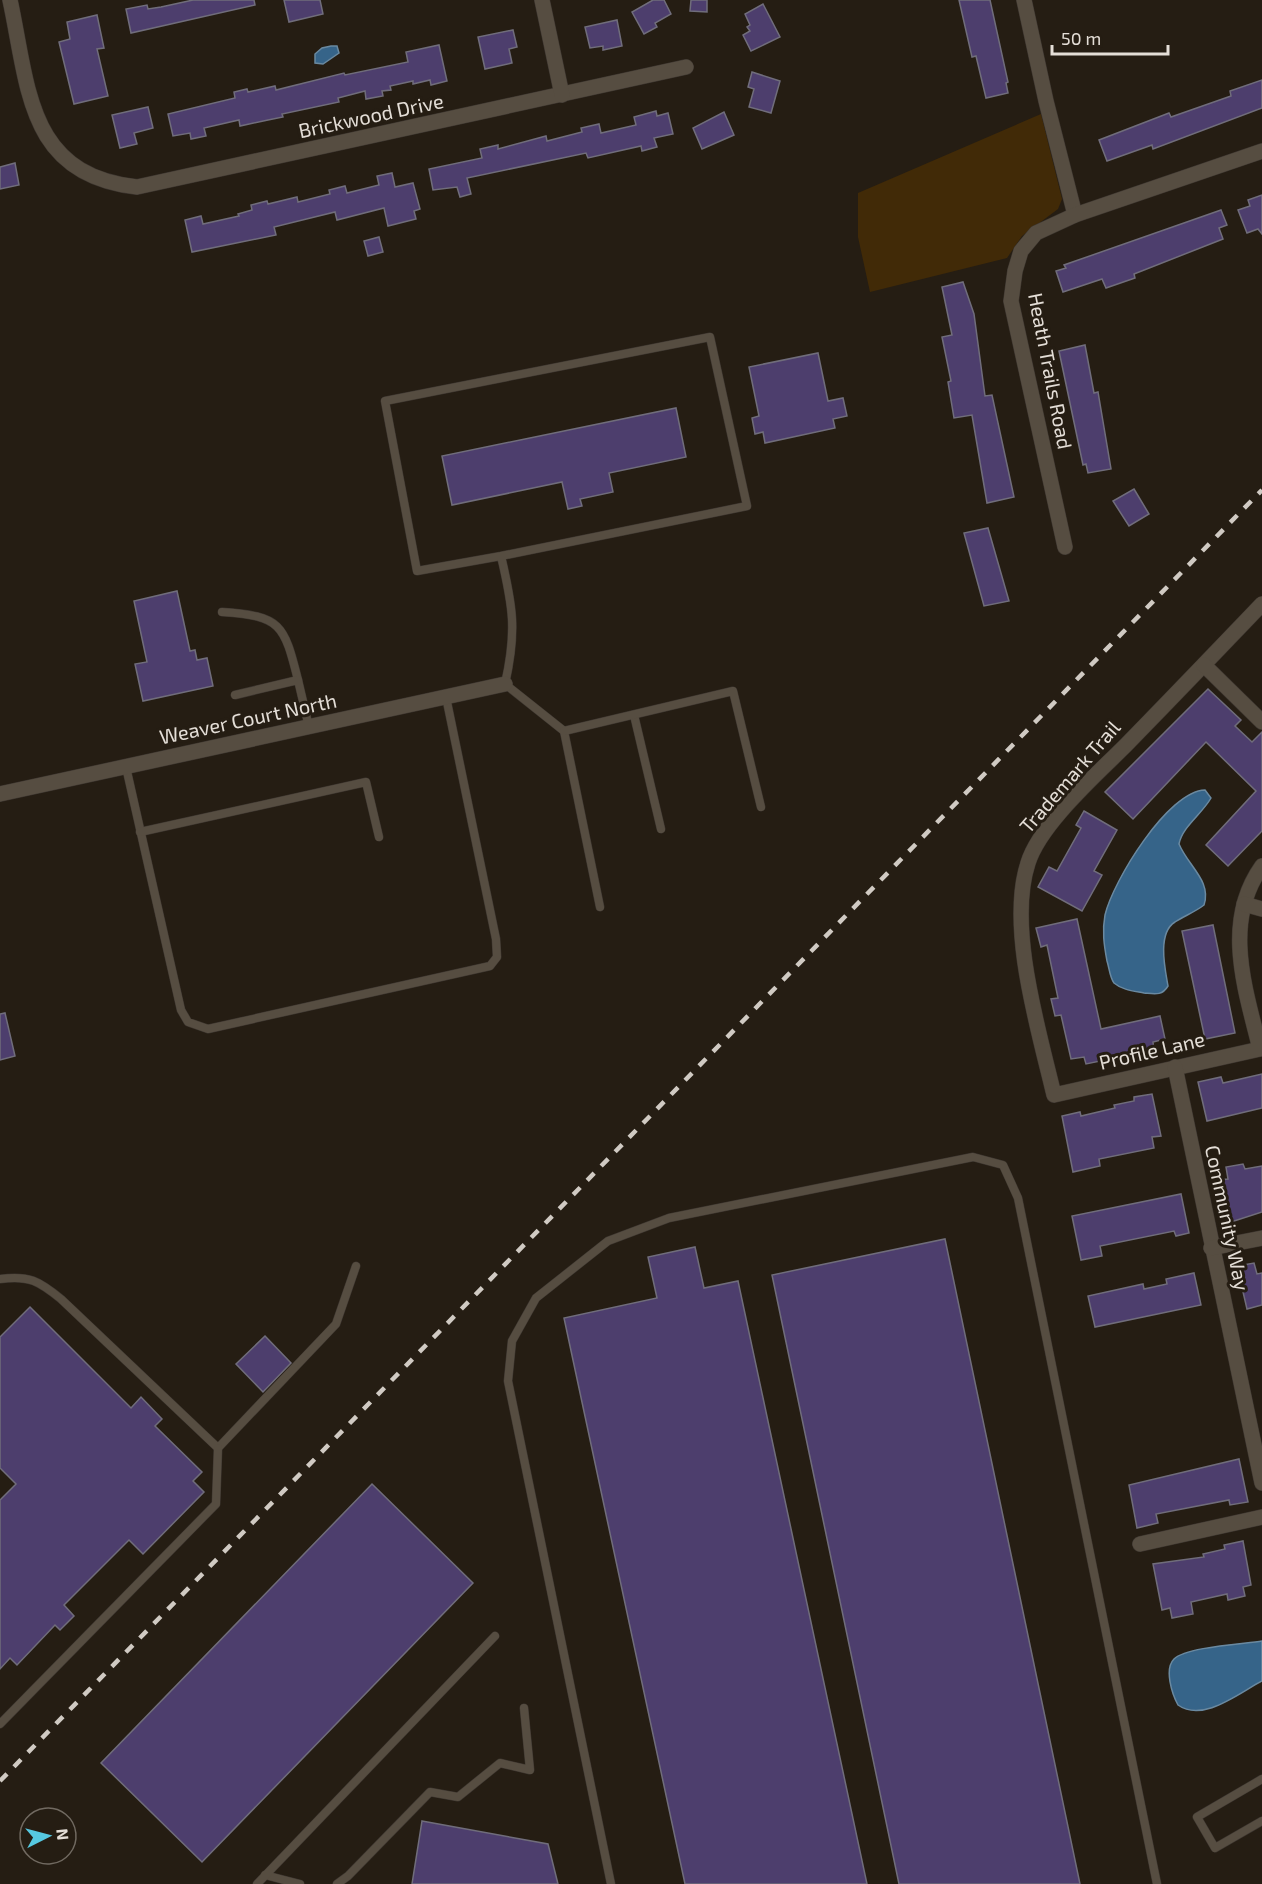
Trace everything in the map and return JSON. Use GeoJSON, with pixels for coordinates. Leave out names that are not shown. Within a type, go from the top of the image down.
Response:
{"type":"FeatureCollection","features":[{"type":"Feature","properties":{"kind":"street","name":"Brickwood Drive"},"geometry":{"type":"LineString","coordinates":[[10,0],[39,123],[56,151],[68,163],[88,176],[111,184],[148,186],[686,67]]}},
{"type":"Feature","properties":{"kind":"street"},"geometry":{"type":"LineString","coordinates":[[542,0],[562,95]]}},
{"type":"Feature","properties":{"kind":"street"},"geometry":{"type":"LineString","coordinates":[[1024,0],[1075,215]]}},
{"type":"Feature","properties":{"kind":"street","name":"Heath Trails Road"},"geometry":{"type":"LineString","coordinates":[[1065,547],[1011,301],[1015,271],[1021,251],[1036,232],[1075,215],[1262,151]]}},
{"type":"Feature","properties":{"kind":"street","name":"Trademark Trail"},"geometry":{"type":"LineString","coordinates":[[1054,1095],[1031,1000],[1024,942],[1023,893],[1028,862],[1040,838],[1085,787],[1262,604]]}},
{"type":"Feature","properties":{"kind":"street"},"geometry":{"type":"LineString","coordinates":[[1204,665],[1262,722]]}},
{"type":"Feature","properties":{"kind":"street","name":"Weaver Court North"},"geometry":{"type":"LineString","coordinates":[[0,794],[505,684]]}},
{"type":"Feature","properties":{"kind":"street"},"geometry":{"type":"LineString","coordinates":[[1262,866],[1252,880],[1244,904],[1262,909]]}},
{"type":"Feature","properties":{"kind":"street","name":"Profile Lane"},"geometry":{"type":"LineString","coordinates":[[1054,1095],[1260,1049],[1239,958],[1238,938],[1244,904]]}},
{"type":"Feature","properties":{"kind":"street","name":"Community Way"},"geometry":{"type":"LineString","coordinates":[[1175,1067],[1262,1483]]}},
{"type":"Feature","properties":{"kind":"street"},"geometry":{"type":"LineString","coordinates":[[1212,1248],[1262,1238]]}},
{"type":"Feature","properties":{"kind":"street"},"geometry":{"type":"LineString","coordinates":[[1140,1544],[1262,1516]]}},
{"type":"Feature","properties":{"kind":"lane"},"geometry":{"type":"LineString","coordinates":[[710,336],[747,506],[501,555],[417,571],[385,401],[710,336]]}},
{"type":"Feature","properties":{"kind":"lane"},"geometry":{"type":"LineString","coordinates":[[501,555],[513,605],[512,651],[505,684],[564,731],[600,907]]}},
{"type":"Feature","properties":{"kind":"lane"},"geometry":{"type":"LineString","coordinates":[[222,612],[252,614],[275,621],[289,644],[309,727]]}},
{"type":"Feature","properties":{"kind":"lane"},"geometry":{"type":"LineString","coordinates":[[235,695],[298,680]]}},
{"type":"Feature","properties":{"kind":"lane"},"geometry":{"type":"LineString","coordinates":[[564,731],[733,692],[761,807]]}},
{"type":"Feature","properties":{"kind":"lane"},"geometry":{"type":"LineString","coordinates":[[126,767],[181,1010],[188,1022],[208,1029],[490,966],[497,957],[496,939],[446,697]]}},
{"type":"Feature","properties":{"kind":"lane"},"geometry":{"type":"LineString","coordinates":[[634,715],[661,829]]}},
{"type":"Feature","properties":{"kind":"lane"},"geometry":{"type":"LineString","coordinates":[[140,832],[366,782],[379,837]]}},
{"type":"Feature","properties":{"kind":"lane"},"geometry":{"type":"LineString","coordinates":[[611,1884],[507,1381],[512,1341],[536,1298],[608,1241],[669,1218],[973,1156],[1003,1165],[1018,1198],[1157,1884]]}},
{"type":"Feature","properties":{"kind":"lane"},"geometry":{"type":"LineString","coordinates":[[0,1724],[216,1504],[218,1448],[336,1324],[356,1266]]}},
{"type":"Feature","properties":{"kind":"lane"},"geometry":{"type":"LineString","coordinates":[[0,1279],[11,1277],[38,1281],[61,1299],[218,1448]]}},
{"type":"Feature","properties":{"kind":"lane"},"geometry":{"type":"LineString","coordinates":[[257,1884],[495,1636]]}},
{"type":"Feature","properties":{"kind":"lane"},"geometry":{"type":"LineString","coordinates":[[337,1884],[348,1876],[430,1792],[458,1797],[500,1763],[530,1770],[524,1708]]}},
{"type":"Feature","properties":{"kind":"lane"},"geometry":{"type":"LineString","coordinates":[[1262,1779],[1197,1817],[1215,1848],[1262,1821]]}},
{"type":"Feature","properties":{"kind":"lane"},"geometry":{"type":"LineString","coordinates":[[266,1875],[300,1884]]}},
{"type":"Feature","properties":{"kind":"shaded area"},"geometry":{"type":"Polygon","coordinates":[[[1041,114],[1062,199],[1058,209],[1022,236],[1007,258],[870,292],[858,237],[858,193],[1041,114]]]}},
{"type":"Feature","properties":{"kind":"water"},"geometry":{"type":"Polygon","coordinates":[[[337,46],[339,53],[323,64],[315,63],[315,54],[322,48],[337,46]]]}},
{"type":"Feature","properties":{"kind":"water"},"geometry":{"type":"Polygon","coordinates":[[[1205,790],[1211,798],[1188,826],[1179,844],[1205,888],[1204,905],[1169,927],[1164,943],[1168,986],[1166,989],[1161,993],[1152,994],[1121,987],[1114,983],[1112,978],[1104,944],[1104,921],[1110,900],[1130,861],[1159,821],[1190,794],[1205,790]]]}},
{"type":"Feature","properties":{"kind":"water"},"geometry":{"type":"Polygon","coordinates":[[[1262,1641],[1262,1681],[1232,1699],[1210,1708],[1198,1711],[1188,1710],[1178,1705],[1173,1695],[1169,1675],[1174,1659],[1202,1649],[1262,1641]]]}},
{"type":"Feature","properties":{"kind":"building"},"geometry":{"type":"Polygon","coordinates":[[[193,0],[254,0],[255,5],[131,33],[126,9],[147,5],[148,9],[193,0]]]}},
{"type":"Feature","properties":{"kind":"building"},"geometry":{"type":"Polygon","coordinates":[[[284,0],[320,0],[323,14],[289,22],[284,0]]]}},
{"type":"Feature","properties":{"kind":"building"},"geometry":{"type":"Polygon","coordinates":[[[653,0],[664,0],[671,14],[655,23],[657,27],[644,34],[632,12],[653,0]]]}},
{"type":"Feature","properties":{"kind":"building"},"geometry":{"type":"Polygon","coordinates":[[[691,0],[707,0],[707,12],[690,11],[691,0]]]}},
{"type":"Feature","properties":{"kind":"building"},"geometry":{"type":"Polygon","coordinates":[[[959,0],[990,0],[1008,82],[1006,83],[1008,93],[986,98],[976,56],[972,57],[959,0]]]}},
{"type":"Feature","properties":{"kind":"building"},"geometry":{"type":"Polygon","coordinates":[[[763,4],[780,37],[751,51],[743,35],[750,31],[745,14],[763,4]]]}},
{"type":"Feature","properties":{"kind":"building"},"geometry":{"type":"Polygon","coordinates":[[[97,15],[104,48],[97,49],[108,96],[74,104],[59,42],[70,39],[67,22],[97,15]]]}},
{"type":"Feature","properties":{"kind":"building"},"geometry":{"type":"Polygon","coordinates":[[[617,20],[622,46],[603,50],[603,46],[590,48],[585,27],[617,20]]]}},
{"type":"Feature","properties":{"kind":"building"},"geometry":{"type":"Polygon","coordinates":[[[513,30],[517,47],[509,49],[512,63],[485,69],[478,37],[513,30]]]}},
{"type":"Feature","properties":{"kind":"building"},"geometry":{"type":"Polygon","coordinates":[[[439,45],[447,81],[431,85],[430,80],[413,84],[413,81],[390,86],[391,90],[382,91],[383,96],[366,99],[365,91],[338,98],[339,102],[282,114],[283,117],[240,126],[239,120],[204,128],[206,136],[191,139],[190,133],[173,136],[168,114],[235,98],[234,92],[247,89],[248,92],[275,86],[276,90],[344,73],[345,75],[408,62],[406,52],[439,45]]]}},
{"type":"Feature","properties":{"kind":"building"},"geometry":{"type":"Polygon","coordinates":[[[752,72],[780,81],[771,113],[749,107],[754,89],[748,87],[752,72]]]}},
{"type":"Feature","properties":{"kind":"building"},"geometry":{"type":"Polygon","coordinates":[[[1262,80],[1262,108],[1153,149],[1152,145],[1107,161],[1099,140],[1169,113],[1171,117],[1231,96],[1230,91],[1262,80]]]}},
{"type":"Feature","properties":{"kind":"building"},"geometry":{"type":"Polygon","coordinates":[[[148,107],[153,128],[134,133],[137,144],[120,148],[112,115],[148,107]]]}},
{"type":"Feature","properties":{"kind":"building"},"geometry":{"type":"Polygon","coordinates":[[[656,111],[657,116],[668,113],[673,134],[654,138],[657,147],[642,151],[641,146],[588,158],[586,153],[467,178],[471,194],[460,197],[457,187],[433,190],[429,169],[482,158],[480,149],[498,145],[498,149],[546,136],[547,141],[582,132],[581,128],[599,124],[601,133],[636,125],[634,117],[656,111]]]}},
{"type":"Feature","properties":{"kind":"building"},"geometry":{"type":"Polygon","coordinates":[[[724,112],[734,135],[702,149],[693,128],[724,112]]]}},
{"type":"Feature","properties":{"kind":"building"},"geometry":{"type":"Polygon","coordinates":[[[15,163],[19,185],[0,189],[0,167],[15,163]]]}},
{"type":"Feature","properties":{"kind":"building"},"geometry":{"type":"Polygon","coordinates":[[[392,173],[395,187],[413,183],[420,209],[414,211],[416,219],[388,226],[384,208],[337,220],[335,212],[274,227],[276,235],[192,252],[185,220],[201,216],[203,224],[239,216],[238,214],[252,210],[251,205],[267,201],[268,204],[297,197],[298,202],[330,194],[329,190],[345,186],[347,193],[379,185],[377,176],[392,173]]]}},
{"type":"Feature","properties":{"kind":"building"},"geometry":{"type":"Polygon","coordinates":[[[1262,195],[1262,234],[1258,229],[1247,233],[1238,210],[1250,206],[1248,200],[1262,195]]]}},
{"type":"Feature","properties":{"kind":"building"},"geometry":{"type":"Polygon","coordinates":[[[1221,210],[1227,225],[1219,228],[1223,239],[1134,274],[1135,278],[1106,288],[1102,279],[1063,292],[1056,271],[1066,268],[1064,265],[1221,210]]]}},
{"type":"Feature","properties":{"kind":"building"},"geometry":{"type":"Polygon","coordinates":[[[379,237],[383,252],[368,256],[364,241],[379,237]]]}},
{"type":"Feature","properties":{"kind":"building"},"geometry":{"type":"Polygon","coordinates":[[[963,282],[974,314],[985,396],[992,395],[1014,497],[987,503],[972,415],[954,418],[948,382],[951,381],[942,337],[952,335],[942,287],[963,282]]]}},
{"type":"Feature","properties":{"kind":"building"},"geometry":{"type":"Polygon","coordinates":[[[1085,345],[1094,393],[1098,392],[1111,469],[1088,473],[1086,464],[1083,465],[1059,351],[1085,345]]]}},
{"type":"Feature","properties":{"kind":"building"},"geometry":{"type":"Polygon","coordinates":[[[818,353],[828,401],[843,398],[847,416],[833,419],[835,428],[765,443],[763,432],[755,434],[752,418],[759,416],[749,367],[818,353]]]}},
{"type":"Feature","properties":{"kind":"building"},"geometry":{"type":"Polygon","coordinates":[[[676,408],[686,457],[609,473],[613,492],[580,499],[582,506],[568,509],[562,482],[452,505],[442,456],[676,408]]]}},
{"type":"Feature","properties":{"kind":"building"},"geometry":{"type":"Polygon","coordinates":[[[1134,489],[1149,514],[1129,526],[1113,501],[1134,489]]]}},
{"type":"Feature","properties":{"kind":"building"},"geometry":{"type":"Polygon","coordinates":[[[988,528],[1009,601],[984,606],[964,533],[988,528]]]}},
{"type":"Feature","properties":{"kind":"building"},"geometry":{"type":"Polygon","coordinates":[[[177,591],[190,651],[195,650],[197,660],[207,658],[213,686],[143,701],[135,664],[147,662],[134,601],[177,591]]]}},
{"type":"Feature","properties":{"kind":"building"},"geometry":{"type":"Polygon","coordinates":[[[1208,689],[1241,720],[1235,726],[1252,742],[1262,732],[1262,831],[1228,866],[1206,845],[1256,791],[1206,742],[1133,819],[1105,792],[1208,689]]]}},
{"type":"Feature","properties":{"kind":"building"},"geometry":{"type":"Polygon","coordinates":[[[1084,811],[1117,830],[1094,871],[1102,875],[1082,911],[1038,887],[1049,867],[1057,871],[1081,828],[1076,825],[1084,811]]]}},
{"type":"Feature","properties":{"kind":"building"},"geometry":{"type":"Polygon","coordinates":[[[1077,919],[1101,1029],[1160,1016],[1165,1039],[1153,1042],[1154,1050],[1086,1064],[1084,1057],[1071,1059],[1061,1015],[1055,1016],[1051,999],[1058,998],[1047,945],[1041,947],[1036,928],[1077,919]]]}},
{"type":"Feature","properties":{"kind":"building"},"geometry":{"type":"Polygon","coordinates":[[[1213,925],[1235,1033],[1205,1039],[1182,931],[1213,925]]]}},
{"type":"Feature","properties":{"kind":"building"},"geometry":{"type":"Polygon","coordinates":[[[5,1013],[15,1056],[0,1060],[0,1014],[5,1013]]]}},
{"type":"Feature","properties":{"kind":"building"},"geometry":{"type":"Polygon","coordinates":[[[1262,1074],[1262,1108],[1207,1121],[1198,1082],[1221,1077],[1223,1083],[1262,1074]]]}},
{"type":"Feature","properties":{"kind":"building"},"geometry":{"type":"Polygon","coordinates":[[[1152,1094],[1161,1136],[1152,1137],[1154,1148],[1099,1159],[1100,1166],[1073,1172],[1062,1116],[1080,1112],[1081,1116],[1115,1108],[1114,1105],[1134,1101],[1134,1097],[1152,1094]]]}},
{"type":"Feature","properties":{"kind":"building"},"geometry":{"type":"Polygon","coordinates":[[[1243,1164],[1245,1169],[1262,1166],[1262,1212],[1228,1223],[1219,1180],[1228,1179],[1226,1167],[1243,1164]]]}},
{"type":"Feature","properties":{"kind":"building"},"geometry":{"type":"Polygon","coordinates":[[[1181,1194],[1189,1233],[1176,1236],[1174,1231],[1100,1246],[1102,1256],[1081,1260],[1072,1216],[1181,1194]]]}},
{"type":"Feature","properties":{"kind":"building"},"geometry":{"type":"Polygon","coordinates":[[[945,1239],[1080,1884],[899,1884],[772,1275],[945,1239]]]}},
{"type":"Feature","properties":{"kind":"building"},"geometry":{"type":"Polygon","coordinates":[[[695,1247],[704,1288],[738,1281],[867,1884],[685,1884],[564,1318],[657,1298],[648,1257],[695,1247]]]}},
{"type":"Feature","properties":{"kind":"building"},"geometry":{"type":"Polygon","coordinates":[[[1254,1263],[1257,1274],[1262,1273],[1262,1305],[1247,1309],[1237,1266],[1254,1263]]]}},
{"type":"Feature","properties":{"kind":"building"},"geometry":{"type":"Polygon","coordinates":[[[1194,1273],[1201,1305],[1095,1327],[1088,1296],[1143,1284],[1144,1289],[1167,1284],[1166,1279],[1194,1273]]]}},
{"type":"Feature","properties":{"kind":"building"},"geometry":{"type":"Polygon","coordinates":[[[30,1307],[131,1408],[141,1397],[162,1419],[155,1426],[202,1472],[193,1481],[204,1492],[143,1554],[129,1540],[64,1605],[74,1616],[60,1630],[55,1625],[17,1665],[10,1658],[0,1669],[0,1500],[16,1484],[0,1468],[0,1337],[30,1307]]]}},
{"type":"Feature","properties":{"kind":"building"},"geometry":{"type":"Polygon","coordinates":[[[265,1336],[291,1363],[263,1392],[236,1364],[265,1336]]]}},
{"type":"Feature","properties":{"kind":"building"},"geometry":{"type":"Polygon","coordinates":[[[1239,1459],[1248,1502],[1230,1505],[1229,1500],[1156,1514],[1158,1523],[1137,1528],[1129,1485],[1239,1459]]]}},
{"type":"Feature","properties":{"kind":"building"},"geometry":{"type":"Polygon","coordinates":[[[372,1484],[473,1583],[202,1862],[101,1763],[372,1484]]]}},
{"type":"Feature","properties":{"kind":"building"},"geometry":{"type":"Polygon","coordinates":[[[1243,1541],[1251,1585],[1243,1587],[1245,1596],[1228,1600],[1227,1594],[1191,1602],[1193,1614],[1172,1618],[1170,1608],[1162,1610],[1153,1564],[1204,1557],[1203,1554],[1225,1549],[1224,1545],[1243,1541]]]}},
{"type":"Feature","properties":{"kind":"building"},"geometry":{"type":"Polygon","coordinates":[[[422,1821],[548,1844],[558,1884],[412,1884],[422,1821]]]}},
{"type":"Feature","properties":{"kind":"railway"},"geometry":{"type":"LineString","coordinates":[[0,1781],[1262,490]]}}]}
